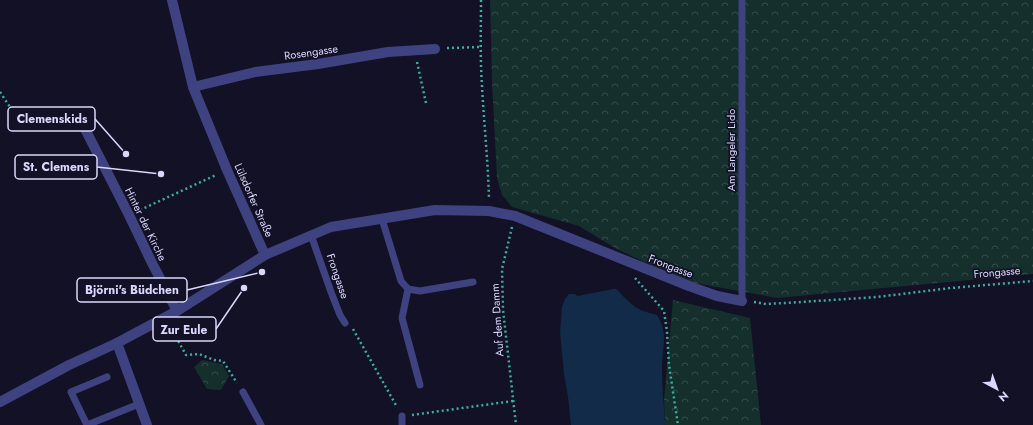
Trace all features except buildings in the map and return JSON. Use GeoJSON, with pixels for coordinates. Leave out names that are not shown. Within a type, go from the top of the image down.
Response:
{"type":"FeatureCollection","features":[{"type":"Feature","properties":{"kind":"street","name":"Lülsdorfer Straße"},"geometry":{"type":"LineString","coordinates":[[0,402],[177,311],[264,255],[193,87],[172,0]]}},
{"type":"Feature","properties":{"kind":"street","name":"Rosengasse"},"geometry":{"type":"LineString","coordinates":[[193,87],[255,72],[318,64],[388,52],[435,49]]}},
{"type":"Feature","properties":{"kind":"street","name":"Hinter der Kirche"},"geometry":{"type":"LineString","coordinates":[[84,127],[177,311]]}},
{"type":"Feature","properties":{"kind":"street","name":"Frongasse"},"geometry":{"type":"LineString","coordinates":[[264,255],[331,227],[435,210],[489,211],[515,216],[620,259],[717,296],[742,300]]}},
{"type":"Feature","properties":{"kind":"street"},"geometry":{"type":"LineString","coordinates":[[117,343],[147,425]]}},
{"type":"Feature","properties":{"kind":"lane","name":"Am Langeler Lido"},"geometry":{"type":"LineString","coordinates":[[742,0],[742,300]]}},
{"type":"Feature","properties":{"kind":"lane"},"geometry":{"type":"LineString","coordinates":[[382,218],[401,281],[408,289],[420,291],[473,282]]}},
{"type":"Feature","properties":{"kind":"lane","name":"Frongasse"},"geometry":{"type":"LineString","coordinates":[[311,235],[335,304],[345,323]]}},
{"type":"Feature","properties":{"kind":"lane"},"geometry":{"type":"LineString","coordinates":[[408,289],[402,318],[420,385]]}},
{"type":"Feature","properties":{"kind":"lane"},"geometry":{"type":"LineString","coordinates":[[107,377],[71,392],[87,425],[139,404]]}},
{"type":"Feature","properties":{"kind":"lane"},"geometry":{"type":"LineString","coordinates":[[243,392],[260,425]]}},
{"type":"Feature","properties":{"kind":"lane"},"geometry":{"type":"LineString","coordinates":[[402,416],[402,425]]}},
{"type":"Feature","properties":{"kind":"path"},"geometry":{"type":"LineString","coordinates":[[481,0],[482,84],[489,211]]}},
{"type":"Feature","properties":{"kind":"path"},"geometry":{"type":"LineString","coordinates":[[435,49],[481,46]]}},
{"type":"Feature","properties":{"kind":"path"},"geometry":{"type":"LineString","coordinates":[[415,50],[426,103]]}},
{"type":"Feature","properties":{"kind":"path"},"geometry":{"type":"LineString","coordinates":[[0,92],[10,108],[31,115],[84,127]]}},
{"type":"Feature","properties":{"kind":"path"},"geometry":{"type":"LineString","coordinates":[[129,215],[227,170]]}},
{"type":"Feature","properties":{"kind":"path","name":"Auf dem Damm"},"geometry":{"type":"LineString","coordinates":[[515,216],[502,269],[503,310],[516,425]]}},
{"type":"Feature","properties":{"kind":"path"},"geometry":{"type":"LineString","coordinates":[[620,259],[637,281],[664,311],[669,365],[678,425]]}},
{"type":"Feature","properties":{"kind":"path","name":"Frongasse"},"geometry":{"type":"LineString","coordinates":[[742,300],[766,304],[878,297],[950,288],[1033,281]]}},
{"type":"Feature","properties":{"kind":"path"},"geometry":{"type":"LineString","coordinates":[[165,317],[186,355],[199,354],[214,360],[223,361],[243,392]]}},
{"type":"Feature","properties":{"kind":"path"},"geometry":{"type":"LineString","coordinates":[[345,323],[351,325],[402,416],[513,401]]}},
{"type":"Feature","properties":{"kind":"green space"},"geometry":{"type":"Polygon","coordinates":[[[490,0],[1033,0],[1033,274],[777,298],[684,281],[615,248],[579,226],[512,207],[502,195],[497,178],[492,82],[490,0]]]}},
{"type":"Feature","properties":{"kind":"green space"},"geometry":{"type":"Polygon","coordinates":[[[673,300],[750,318],[761,425],[665,425],[664,400],[673,300]]]}},
{"type":"Feature","properties":{"kind":"green space"},"geometry":{"type":"Polygon","coordinates":[[[202,360],[222,364],[229,376],[221,390],[207,389],[194,367],[202,360]]]}},
{"type":"Feature","properties":{"kind":"water"},"geometry":{"type":"Polygon","coordinates":[[[616,289],[630,303],[639,309],[657,315],[661,322],[664,335],[662,376],[665,425],[571,425],[560,332],[562,307],[569,294],[578,296],[616,289]]]}},
{"type":"Feature","properties":{"kind":"place","name":"Clemenskids"},"geometry":{"type":"Point","coordinates":[126,154]}},
{"type":"Feature","properties":{"kind":"place","name":"St. Clemens"},"geometry":{"type":"Point","coordinates":[161,174]}},
{"type":"Feature","properties":{"kind":"place","name":"Björni's Büdchen"},"geometry":{"type":"Point","coordinates":[262,272]}},
{"type":"Feature","properties":{"kind":"place","name":"Zur Eule"},"geometry":{"type":"Point","coordinates":[244,288]}}]}
